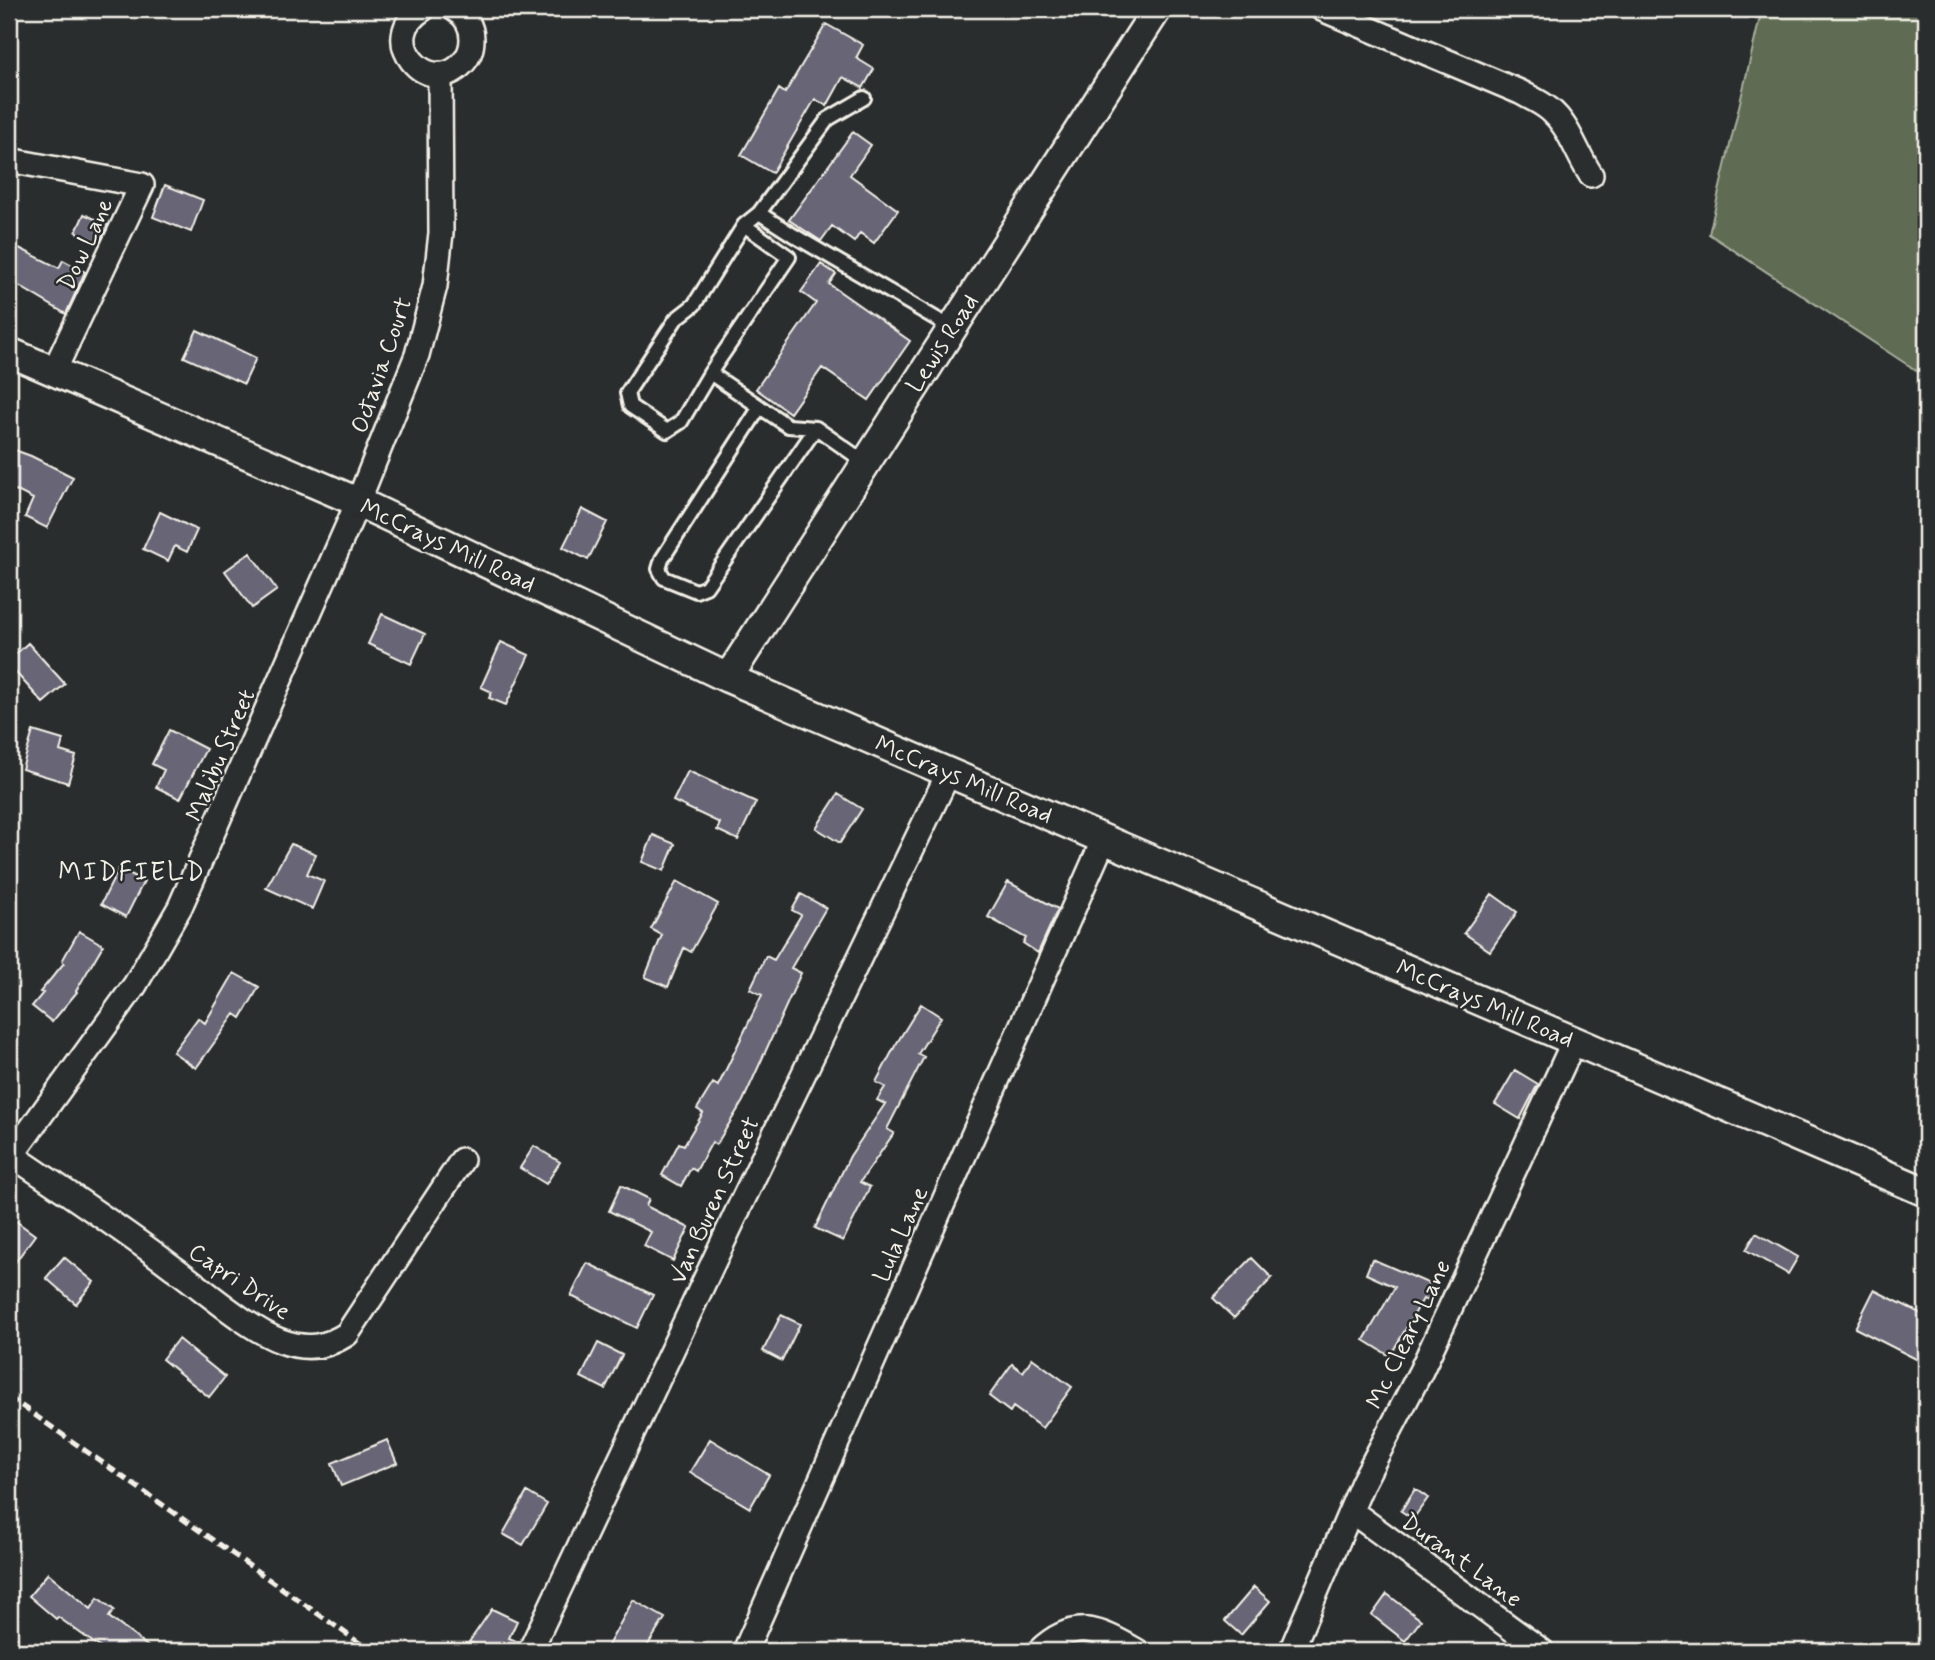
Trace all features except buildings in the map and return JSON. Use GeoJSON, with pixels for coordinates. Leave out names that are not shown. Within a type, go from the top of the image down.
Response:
{"type":"FeatureCollection","features":[{"type":"Feature","properties":{"kind":"street"},"geometry":{"type":"LineString","coordinates":[[423,9],[407,23],[405,52],[417,67],[440,74],[458,68],[465,61],[472,44],[470,25],[454,9]]}},
{"type":"Feature","properties":{"kind":"street","name":"Lewis Road"},"geometry":{"type":"LineString","coordinates":[[728,678],[1157,9]]}},
{"type":"Feature","properties":{"kind":"street"},"geometry":{"type":"LineString","coordinates":[[1322,9],[1520,92],[1548,108],[1571,136],[1591,175]]}},
{"type":"Feature","properties":{"kind":"street","name":"Octavia Court"},"geometry":{"type":"LineString","coordinates":[[358,502],[417,355],[435,286],[442,233],[440,74]]}},
{"type":"Feature","properties":{"kind":"street","name":"Dow Lane"},"geometry":{"type":"LineString","coordinates":[[9,160],[142,185],[54,371]]}},
{"type":"Feature","properties":{"kind":"street","name":"McCrays Mill Road"},"geometry":{"type":"LineString","coordinates":[[9,352],[358,502],[728,678],[1926,1192]]}},
{"type":"Feature","properties":{"kind":"street","name":"Malibu Street"},"geometry":{"type":"LineString","coordinates":[[11,1154],[135,985],[180,907],[358,502]]}},
{"type":"Feature","properties":{"kind":"street","name":"Van Buren Street"},"geometry":{"type":"LineString","coordinates":[[530,1651],[949,772]]}},
{"type":"Feature","properties":{"kind":"street","name":"Lula Lane"},"geometry":{"type":"LineString","coordinates":[[745,1651],[1104,839]]}},
{"type":"Feature","properties":{"kind":"street","name":"Mc Cleary Lane"},"geometry":{"type":"LineString","coordinates":[[1291,1651],[1363,1482],[1420,1371],[1574,1041]]}},
{"type":"Feature","properties":{"kind":"street","name":"Capri Drive"},"geometry":{"type":"LineString","coordinates":[[11,1154],[258,1329],[280,1341],[308,1346],[333,1343],[346,1334],[462,1160]]}},
{"type":"Feature","properties":{"kind":"street","name":"Durant Lane"},"geometry":{"type":"LineString","coordinates":[[1351,1511],[1542,1651]]}},
{"type":"Feature","properties":{"kind":"street"},"geometry":{"type":"LineString","coordinates":[[1039,1651],[1066,1631],[1084,1629],[1108,1634],[1138,1651]]}},
{"type":"Feature","properties":{"kind":"lane"},"geometry":{"type":"LineString","coordinates":[[744,225],[789,257],[710,373],[681,422],[667,431],[629,406],[627,393],[676,318],[694,304],[744,225],[759,213],[828,119],[864,98]]}},
{"type":"Feature","properties":{"kind":"lane"},"geometry":{"type":"LineString","coordinates":[[759,213],[952,328]]}},
{"type":"Feature","properties":{"kind":"lane"},"geometry":{"type":"LineString","coordinates":[[710,373],[788,426],[816,428],[866,463]]}},
{"type":"Feature","properties":{"kind":"lane"},"geometry":{"type":"LineString","coordinates":[[760,407],[662,559],[659,569],[664,578],[696,591],[706,587],[816,428]]}},
{"type":"Feature","properties":{"kind":"green space"},"geometry":{"type":"Polygon","coordinates":[[[1762,9],[1926,9],[1926,377],[1709,234],[1762,9]]]}},
{"type":"Feature","properties":{"kind":"railway"},"geometry":{"type":"LineString","coordinates":[[9,1397],[371,1651]]}},
{"type":"Feature","properties":{"kind":"district","name":"MIDFIELD"},"geometry":{"type":"Point","coordinates":[132,871]}}]}
